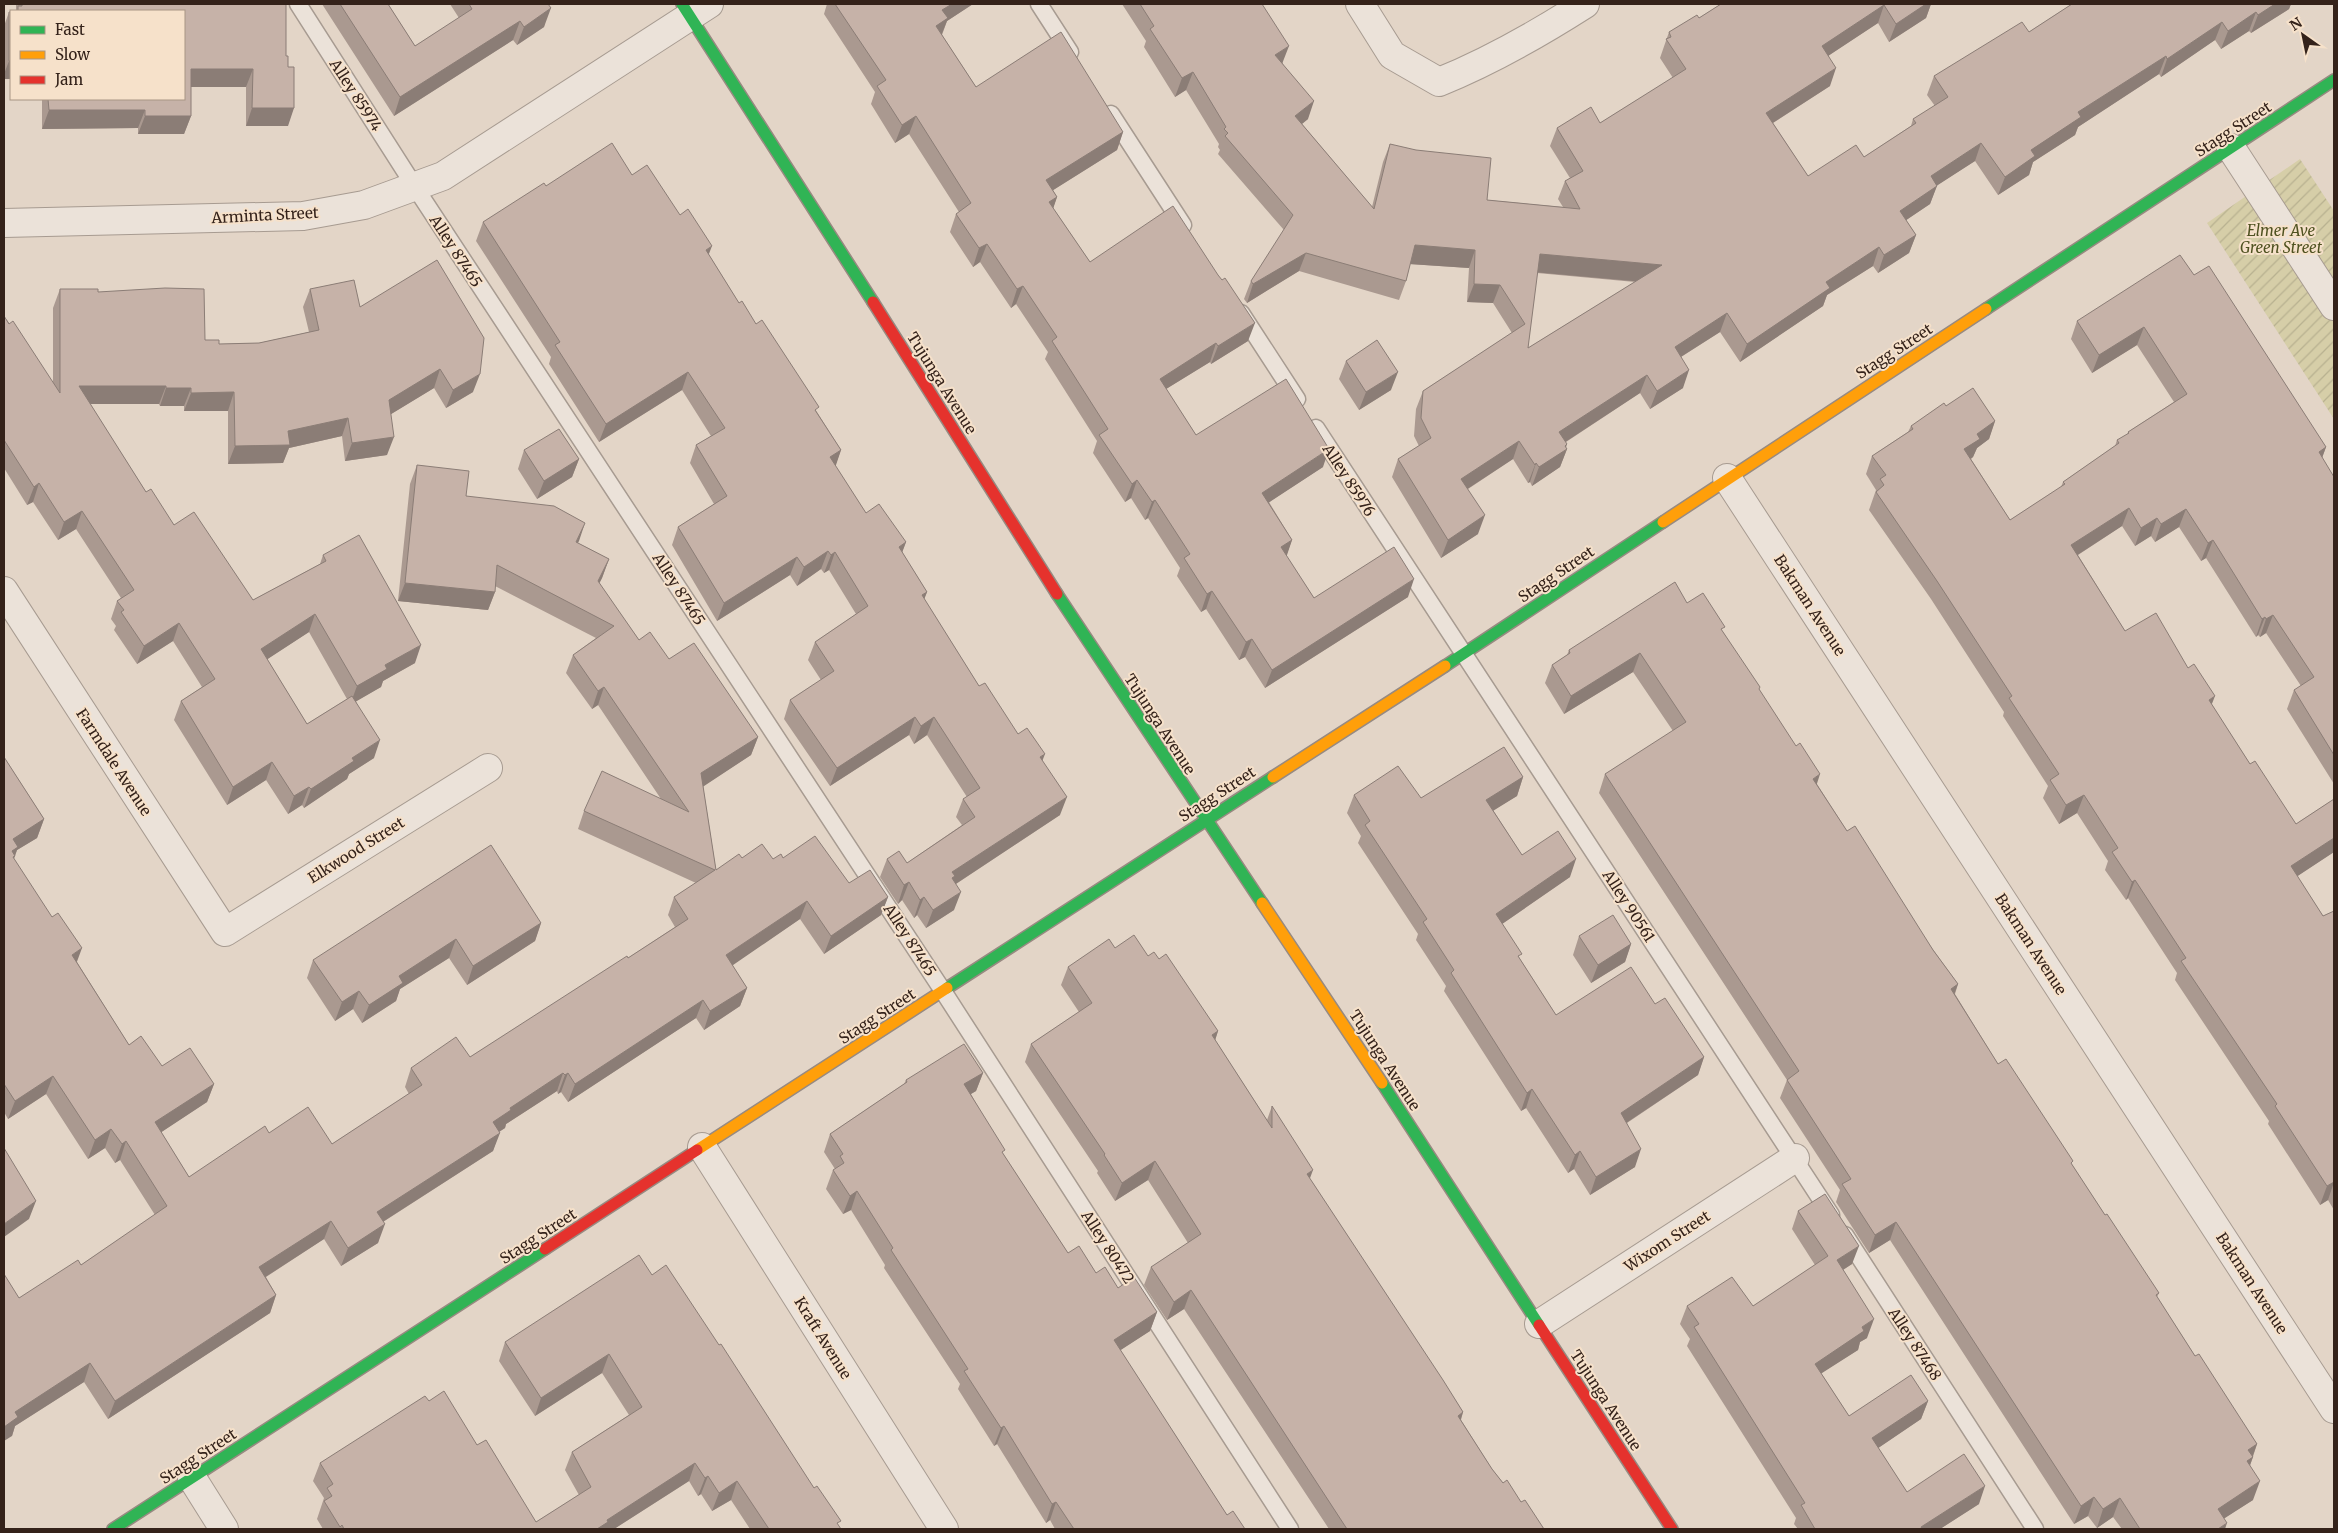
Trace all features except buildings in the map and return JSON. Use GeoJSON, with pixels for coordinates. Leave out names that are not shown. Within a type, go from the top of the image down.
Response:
{"type":"FeatureCollection","features":[{"type":"Feature","properties":{"kind":"street"},"geometry":{"type":"LineString","coordinates":[[1360,4],[1392,55],[1439,82],[1492,60],[1534,37],[1586,4]]}},
{"type":"Feature","properties":{"kind":"street","name":"Arminta Street"},"geometry":{"type":"LineString","coordinates":[[4,223],[303,216],[364,205],[443,176],[693,8]]}},
{"type":"Feature","properties":{"kind":"street","name":"Tujunga Avenue"},"geometry":{"type":"LineString","coordinates":[[693,8],[794,176],[1086,639],[1205,820],[1323,992],[1672,1529]]}},
{"type":"Feature","properties":{"kind":"street","name":"Stagg Street"},"geometry":{"type":"LineString","coordinates":[[113,1529],[1463,654],[1727,478],[2334,80]]}},
{"type":"Feature","properties":{"kind":"street"},"geometry":{"type":"LineString","coordinates":[[2232,148],[2334,306]]}},
{"type":"Feature","properties":{"kind":"street","name":"Bakman Avenue"},"geometry":{"type":"LineString","coordinates":[[1727,478],[2334,1409]]}},
{"type":"Feature","properties":{"kind":"street","name":"Farmdale Avenue"},"geometry":{"type":"LineString","coordinates":[[4,592],[225,932]]}},
{"type":"Feature","properties":{"kind":"street","name":"Elkwood Street"},"geometry":{"type":"LineString","coordinates":[[225,932],[488,768]]}},
{"type":"Feature","properties":{"kind":"street","name":"Kraft Avenue"},"geometry":{"type":"LineString","coordinates":[[702,1147],[944,1529]]}},
{"type":"Feature","properties":{"kind":"street","name":"Wixom Street"},"geometry":{"type":"LineString","coordinates":[[1539,1324],[1795,1158]]}},
{"type":"Feature","properties":{"kind":"street"},"geometry":{"type":"LineString","coordinates":[[192,1478],[224,1529]]}},
{"type":"Feature","properties":{"kind":"lane","name":"Alley 85974"},"geometry":{"type":"LineString","coordinates":[[298,4],[415,187]]}},
{"type":"Feature","properties":{"kind":"lane"},"geometry":{"type":"LineString","coordinates":[[1039,4],[1077,62]]}},
{"type":"Feature","properties":{"kind":"lane"},"geometry":{"type":"LineString","coordinates":[[1104,104],[1191,237]]}},
{"type":"Feature","properties":{"kind":"lane","name":"Alley 87465"},"geometry":{"type":"LineString","coordinates":[[415,187],[943,991]]}},
{"type":"Feature","properties":{"kind":"lane","name":"Alley 85976"},"geometry":{"type":"LineString","coordinates":[[1235,304],[1463,654]]}},
{"type":"Feature","properties":{"kind":"lane","name":"Alley 90561"},"geometry":{"type":"LineString","coordinates":[[1463,654],[1795,1158]]}},
{"type":"Feature","properties":{"kind":"lane","name":"Alley 80472"},"geometry":{"type":"LineString","coordinates":[[943,991],[1290,1529]]}},
{"type":"Feature","properties":{"kind":"lane","name":"Alley 87468"},"geometry":{"type":"LineString","coordinates":[[1795,1158],[2035,1529]]}},
{"type":"Feature","properties":{"kind":"green space","name":"Elmer Ave Green Street"},"geometry":{"type":"Polygon","coordinates":[[[2300,159],[2334,211],[2334,419],[2207,223],[2300,159]]]}},
{"type":"Feature","properties":{"kind":"traffic: fast"},"geometry":{"type":"LineString","coordinates":[[682,4],[873,302]]}},
{"type":"Feature","properties":{"kind":"traffic: fast"},"geometry":{"type":"LineString","coordinates":[[1986,309],[2334,80]]}},
{"type":"Feature","properties":{"kind":"traffic: fast"},"geometry":{"type":"LineString","coordinates":[[1445,666],[1663,522]]}},
{"type":"Feature","properties":{"kind":"traffic: fast"},"geometry":{"type":"LineString","coordinates":[[1057,594],[1262,903]]}},
{"type":"Feature","properties":{"kind":"traffic: fast"},"geometry":{"type":"LineString","coordinates":[[947,988],[1273,777]]}},
{"type":"Feature","properties":{"kind":"traffic: fast"},"geometry":{"type":"LineString","coordinates":[[1382,1083],[1539,1325]]}},
{"type":"Feature","properties":{"kind":"traffic: fast"},"geometry":{"type":"LineString","coordinates":[[113,1529],[545,1249]]}},
{"type":"Feature","properties":{"kind":"traffic: slow"},"geometry":{"type":"LineString","coordinates":[[1663,522],[1986,309]]}},
{"type":"Feature","properties":{"kind":"traffic: slow"},"geometry":{"type":"LineString","coordinates":[[1273,777],[1445,666]]}},
{"type":"Feature","properties":{"kind":"traffic: slow"},"geometry":{"type":"LineString","coordinates":[[1262,903],[1382,1083]]}},
{"type":"Feature","properties":{"kind":"traffic: slow"},"geometry":{"type":"LineString","coordinates":[[697,1150],[947,988]]}},
{"type":"Feature","properties":{"kind":"traffic: jam"},"geometry":{"type":"LineString","coordinates":[[873,302],[1057,594]]}},
{"type":"Feature","properties":{"kind":"traffic: jam"},"geometry":{"type":"LineString","coordinates":[[545,1249],[697,1150]]}},
{"type":"Feature","properties":{"kind":"traffic: jam"},"geometry":{"type":"LineString","coordinates":[[1539,1325],[1672,1529]]}}]}
